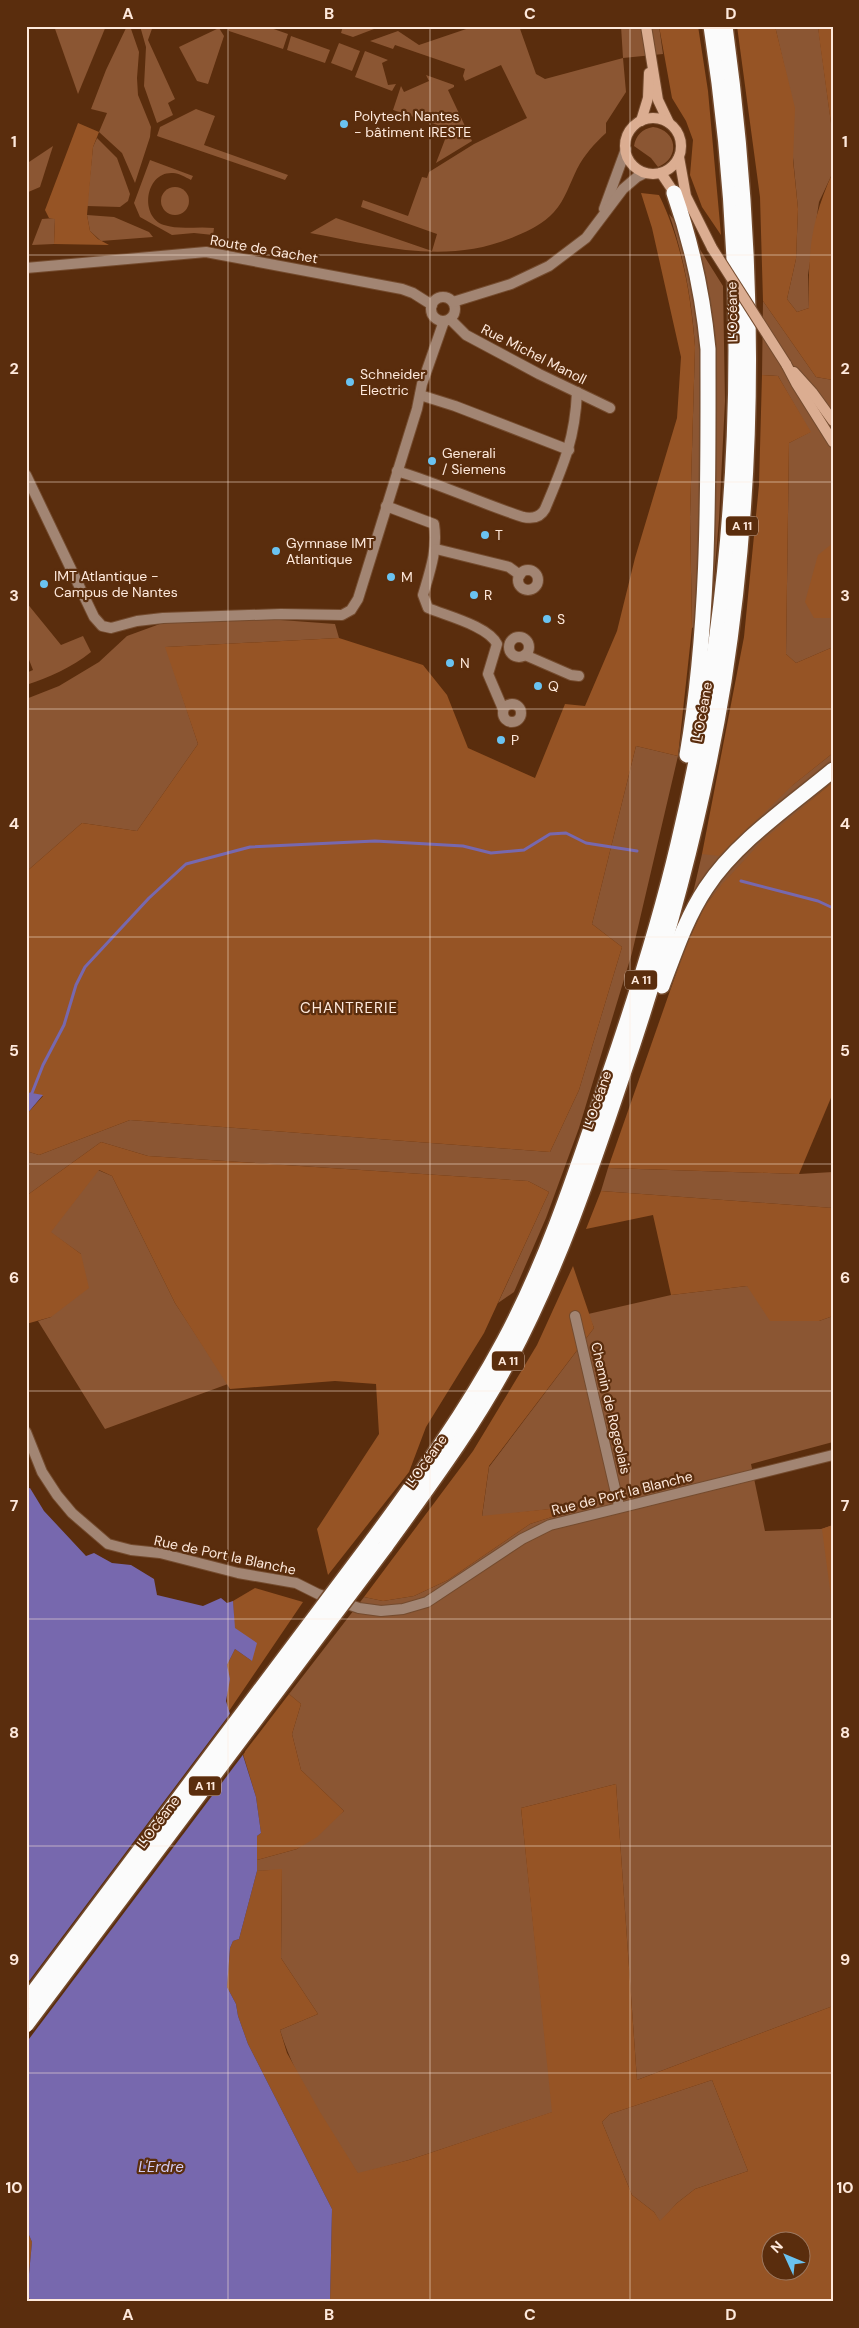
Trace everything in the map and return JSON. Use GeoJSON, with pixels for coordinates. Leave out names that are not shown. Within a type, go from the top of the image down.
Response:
{"type":"FeatureCollection","features":[{"type":"Feature","properties":{"kind":"highway","name":"L’Océane"},"geometry":{"type":"LineString","coordinates":[[26,2025],[378,1544],[479,1386],[514,1321],[537,1272],[574,1178],[637,993],[669,881],[690,791],[708,698],[723,587],[731,507],[736,410],[736,326],[732,206],[711,26]]}},
{"type":"Feature","properties":{"kind":"highway","name":"L’Océane"},"geometry":{"type":"LineString","coordinates":[[26,2002],[477,1414],[508,1361],[535,1308],[572,1219],[643,1017],[679,892],[714,740],[729,644],[743,517],[750,363],[747,255],[739,139],[725,26]]}},
{"type":"Feature","properties":{"kind":"highway"},"geometry":{"type":"LineString","coordinates":[[674,193],[694,257],[704,312],[708,349],[705,586],[700,664],[685,769],[690,791]]}},
{"type":"Feature","properties":{"kind":"highway"},"geometry":{"type":"LineString","coordinates":[[643,1017],[658,1000],[685,926],[695,906],[717,874],[754,837],[833,770]]}},
{"type":"Feature","properties":{"kind":"street"},"geometry":{"type":"LineString","coordinates":[[646,26],[658,100],[669,123],[680,138],[679,157],[686,196],[712,248]]}},
{"type":"Feature","properties":{"kind":"street"},"geometry":{"type":"LineString","coordinates":[[602,216],[626,149],[628,135],[641,121],[648,98],[650,50]]}},
{"type":"Feature","properties":{"kind":"street"},"geometry":{"type":"LineString","coordinates":[[641,121],[658,118],[669,123]]}},
{"type":"Feature","properties":{"kind":"street"},"geometry":{"type":"LineString","coordinates":[[626,149],[632,164],[646,173],[661,173],[670,169],[679,157]]}},
{"type":"Feature","properties":{"kind":"street"},"geometry":{"type":"LineString","coordinates":[[447,320],[434,317],[432,305],[436,299],[442,297],[453,302],[511,284],[549,266],[586,238],[623,189],[646,173]]}},
{"type":"Feature","properties":{"kind":"street"},"geometry":{"type":"LineString","coordinates":[[661,173],[712,248],[833,442]]}},
{"type":"Feature","properties":{"kind":"street","name":"Route de Gachet"},"geometry":{"type":"LineString","coordinates":[[26,268],[206,252],[402,289],[413,293],[432,305]]}},
{"type":"Feature","properties":{"kind":"street"},"geometry":{"type":"LineString","coordinates":[[26,475],[96,620],[106,628],[182,617],[272,614],[342,615],[355,605],[360,591],[420,396],[422,384],[447,320],[455,310],[453,302]]}},
{"type":"Feature","properties":{"kind":"street","name":"Rue Michel Manoll"},"geometry":{"type":"LineString","coordinates":[[447,320],[466,335],[610,408]]}},
{"type":"Feature","properties":{"kind":"street"},"geometry":{"type":"LineString","coordinates":[[786,364],[812,392],[833,421]]}},
{"type":"Feature","properties":{"kind":"street"},"geometry":{"type":"LineString","coordinates":[[397,471],[462,493],[476,501],[530,518],[538,516],[545,509],[569,450],[576,419],[577,392]]}},
{"type":"Feature","properties":{"kind":"street"},"geometry":{"type":"LineString","coordinates":[[420,396],[455,406],[569,450]]}},
{"type":"Feature","properties":{"kind":"street"},"geometry":{"type":"LineString","coordinates":[[386,506],[434,524],[437,539],[436,549],[423,595],[424,602],[428,608],[486,631],[494,638],[497,644],[488,674],[503,709]]}},
{"type":"Feature","properties":{"kind":"street"},"geometry":{"type":"LineString","coordinates":[[436,549],[509,567],[520,574]]}},
{"type":"Feature","properties":{"kind":"street"},"geometry":{"type":"LineString","coordinates":[[497,644],[510,644],[516,638],[525,639],[529,647],[525,655]]}},
{"type":"Feature","properties":{"kind":"street"},"geometry":{"type":"LineString","coordinates":[[510,644],[510,650],[514,655],[519,657],[525,655],[571,675],[579,676]]}},
{"type":"Feature","properties":{"kind":"street","name":"Chemin de Rogeolais"},"geometry":{"type":"LineString","coordinates":[[575,1316],[619,1506]]}},
{"type":"Feature","properties":{"kind":"street","name":"Rue de Port la Blanche"},"geometry":{"type":"LineString","coordinates":[[26,1432],[42,1472],[57,1495],[90,1530],[108,1544],[131,1550],[160,1553],[238,1573],[296,1583],[318,1594],[359,1608],[381,1611],[403,1609],[427,1602],[522,1539],[550,1525],[619,1506],[833,1455]]}},
{"type":"Feature","properties":{"kind":"shaded area"},"geometry":{"type":"Polygon","coordinates":[[[54,26],[106,26],[78,94],[54,26]]]}},
{"type":"Feature","properties":{"kind":"shaded area"},"geometry":{"type":"Polygon","coordinates":[[[127,26],[130,26],[139,52],[138,95],[151,127],[150,137],[135,183],[122,153],[99,132],[107,113],[91,109],[106,70],[127,26]]]}},
{"type":"Feature","properties":{"kind":"shaded area"},"geometry":{"type":"Polygon","coordinates":[[[140,26],[153,26],[148,40],[175,99],[168,103],[173,115],[157,123],[144,86],[146,47],[140,26]]]}},
{"type":"Feature","properties":{"kind":"shaded area"},"geometry":{"type":"Polygon","coordinates":[[[227,26],[265,26],[288,34],[283,49],[229,31],[227,26]]]}},
{"type":"Feature","properties":{"kind":"shaded area"},"geometry":{"type":"Polygon","coordinates":[[[343,26],[371,26],[374,29],[353,37],[341,33],[343,26]]]}},
{"type":"Feature","properties":{"kind":"shaded area"},"geometry":{"type":"Polygon","coordinates":[[[475,26],[519,26],[536,74],[545,79],[623,58],[626,92],[606,123],[606,133],[583,159],[558,207],[545,220],[516,236],[490,245],[465,250],[439,252],[413,251],[310,233],[336,218],[432,251],[437,234],[361,207],[363,200],[408,216],[422,177],[427,178],[429,172],[474,144],[527,118],[501,65],[465,81],[463,76],[465,69],[395,45],[393,49],[370,41],[398,31],[419,45],[475,26]]]}},
{"type":"Feature","properties":{"kind":"shaded area"},"geometry":{"type":"Polygon","coordinates":[[[621,26],[659,26],[663,54],[623,58],[621,26]]]}},
{"type":"Feature","properties":{"kind":"shaded area"},"geometry":{"type":"Polygon","coordinates":[[[659,26],[698,26],[708,91],[721,235],[702,207],[690,175],[693,140],[686,121],[672,98],[659,26]]]}},
{"type":"Feature","properties":{"kind":"shaded area"},"geometry":{"type":"Polygon","coordinates":[[[737,26],[775,26],[795,108],[793,160],[798,209],[796,259],[787,299],[797,312],[809,308],[809,271],[812,238],[819,207],[833,172],[833,380],[816,377],[763,301],[760,197],[737,26]]]}},
{"type":"Feature","properties":{"kind":"shaded area"},"geometry":{"type":"Polygon","coordinates":[[[775,26],[818,26],[833,138],[833,172],[819,202],[808,275],[809,308],[797,312],[787,299],[796,259],[798,209],[784,65],[775,26]]]}},
{"type":"Feature","properties":{"kind":"shaded area"},"geometry":{"type":"Polygon","coordinates":[[[818,26],[833,26],[833,138],[819,36],[818,26]]]}},
{"type":"Feature","properties":{"kind":"shaded area"},"geometry":{"type":"Polygon","coordinates":[[[219,28],[224,36],[208,84],[197,81],[179,47],[219,28]]]}},
{"type":"Feature","properties":{"kind":"shaded area"},"geometry":{"type":"Polygon","coordinates":[[[291,36],[330,50],[325,63],[287,50],[291,36]]]}},
{"type":"Feature","properties":{"kind":"shaded area"},"geometry":{"type":"Polygon","coordinates":[[[339,43],[360,51],[352,71],[331,63],[339,43]]]}},
{"type":"Feature","properties":{"kind":"shaded area"},"geometry":{"type":"Polygon","coordinates":[[[365,51],[388,60],[382,63],[388,85],[396,84],[392,91],[355,77],[365,51]]]}},
{"type":"Feature","properties":{"kind":"shaded area"},"geometry":{"type":"Polygon","coordinates":[[[426,75],[454,85],[454,87],[448,90],[472,141],[436,163],[449,129],[393,110],[401,86],[404,92],[429,81],[426,75]]]}},
{"type":"Feature","properties":{"kind":"shaded area"},"geometry":{"type":"Polygon","coordinates":[[[196,109],[215,116],[204,145],[288,175],[285,180],[157,136],[160,127],[196,109]]]}},
{"type":"Feature","properties":{"kind":"shaded area"},"geometry":{"type":"Polygon","coordinates":[[[78,123],[99,132],[93,147],[87,215],[90,231],[98,239],[109,245],[54,244],[55,219],[49,218],[45,210],[78,123]]]}},
{"type":"Feature","properties":{"kind":"shaded area"},"geometry":{"type":"Polygon","coordinates":[[[653,127],[667,133],[673,145],[670,157],[658,167],[651,158],[634,146],[640,133],[653,127]]]}},
{"type":"Feature","properties":{"kind":"shaded area"},"geometry":{"type":"Polygon","coordinates":[[[97,138],[117,158],[130,194],[128,201],[120,207],[87,206],[93,147],[97,138]]]}},
{"type":"Feature","properties":{"kind":"shaded area"},"geometry":{"type":"Polygon","coordinates":[[[53,146],[40,187],[26,193],[26,164],[53,146]]]}},
{"type":"Feature","properties":{"kind":"shaded area"},"geometry":{"type":"Polygon","coordinates":[[[150,160],[193,176],[191,180],[180,174],[173,173],[164,174],[156,179],[151,186],[148,205],[156,220],[164,225],[176,227],[214,228],[213,235],[194,233],[172,235],[140,217],[134,203],[150,160]]]}},
{"type":"Feature","properties":{"kind":"shaded area"},"geometry":{"type":"Polygon","coordinates":[[[175,187],[185,191],[189,201],[185,211],[175,215],[165,211],[161,201],[165,191],[175,187]]]}},
{"type":"Feature","properties":{"kind":"shaded area"},"geometry":{"type":"Polygon","coordinates":[[[641,193],[659,195],[674,231],[688,288],[693,327],[695,347],[690,517],[692,628],[678,756],[636,746],[592,924],[622,947],[579,1090],[550,1152],[130,1120],[39,1155],[26,1151],[26,1115],[43,1096],[26,1092],[26,872],[82,823],[137,831],[198,744],[165,647],[339,638],[423,665],[447,695],[468,748],[535,778],[565,704],[585,706],[617,631],[635,558],[677,418],[681,357],[652,228],[641,193]]]}},
{"type":"Feature","properties":{"kind":"shaded area"},"geometry":{"type":"Polygon","coordinates":[[[669,214],[701,251],[723,286],[725,401],[719,519],[711,615],[692,628],[690,517],[695,347],[686,279],[679,246],[669,214]]]}},
{"type":"Feature","properties":{"kind":"shaded area"},"geometry":{"type":"Polygon","coordinates":[[[87,215],[114,217],[149,232],[153,237],[101,241],[90,231],[87,215]]]}},
{"type":"Feature","properties":{"kind":"shaded area"},"geometry":{"type":"Polygon","coordinates":[[[55,218],[54,244],[32,245],[42,219],[55,218]]]}},
{"type":"Feature","properties":{"kind":"shaded area"},"geometry":{"type":"Polygon","coordinates":[[[763,301],[816,377],[833,380],[833,647],[796,663],[786,654],[789,443],[810,432],[778,376],[762,375],[763,301]]]}},
{"type":"Feature","properties":{"kind":"shaded area"},"geometry":{"type":"Polygon","coordinates":[[[762,375],[778,376],[811,432],[789,443],[786,654],[796,663],[833,647],[833,753],[793,785],[719,856],[702,854],[744,637],[759,485],[762,375]]]}},
{"type":"Feature","properties":{"kind":"shaded area"},"geometry":{"type":"Polygon","coordinates":[[[833,543],[833,618],[814,618],[805,602],[818,555],[833,543]]]}},
{"type":"Feature","properties":{"kind":"shaded area"},"geometry":{"type":"Polygon","coordinates":[[[26,602],[61,645],[83,636],[91,652],[60,672],[26,685],[26,673],[33,670],[26,652],[26,602]]]}},
{"type":"Feature","properties":{"kind":"shaded area"},"geometry":{"type":"Polygon","coordinates":[[[254,618],[335,624],[339,638],[166,647],[198,744],[137,831],[82,823],[26,872],[26,699],[59,686],[99,662],[127,636],[168,621],[254,618]]]}},
{"type":"Feature","properties":{"kind":"shaded area"},"geometry":{"type":"Polygon","coordinates":[[[636,746],[678,756],[632,953],[579,1128],[546,1218],[514,1292],[498,1303],[549,1192],[528,1181],[148,1156],[101,1142],[26,1196],[26,1151],[39,1155],[130,1120],[550,1152],[579,1090],[622,947],[592,924],[636,746]]]}},
{"type":"Feature","properties":{"kind":"shaded area"},"geometry":{"type":"Polygon","coordinates":[[[833,753],[833,782],[749,856],[704,907],[693,893],[702,854],[707,853],[833,753]]]}},
{"type":"Feature","properties":{"kind":"shaded area"},"geometry":{"type":"Polygon","coordinates":[[[833,782],[833,1093],[799,1174],[608,1168],[685,948],[704,907],[722,884],[762,841],[833,782]]]}},
{"type":"Feature","properties":{"kind":"shaded area"},"geometry":{"type":"Polygon","coordinates":[[[101,1142],[148,1156],[528,1181],[549,1192],[484,1333],[426,1427],[409,1472],[328,1575],[317,1529],[379,1434],[376,1384],[335,1381],[230,1389],[175,1303],[112,1176],[99,1170],[51,1232],[81,1254],[89,1288],[51,1317],[26,1324],[26,1196],[101,1142]]]}},
{"type":"Feature","properties":{"kind":"shaded area"},"geometry":{"type":"Polygon","coordinates":[[[608,1168],[799,1174],[833,1172],[833,1208],[601,1191],[608,1168]]]}},
{"type":"Feature","properties":{"kind":"shaded area"},"geometry":{"type":"Polygon","coordinates":[[[98,1170],[112,1176],[175,1303],[228,1384],[105,1429],[38,1321],[51,1317],[81,1254],[50,1232],[98,1170]]]}},
{"type":"Feature","properties":{"kind":"shaded area"},"geometry":{"type":"Polygon","coordinates":[[[601,1191],[833,1208],[833,1316],[819,1321],[770,1321],[747,1286],[671,1295],[653,1215],[586,1229],[601,1191]]]}},
{"type":"Feature","properties":{"kind":"shaded area"},"geometry":{"type":"Polygon","coordinates":[[[573,1266],[594,1328],[489,1466],[482,1516],[559,1508],[561,1514],[530,1524],[448,1580],[414,1596],[383,1601],[364,1597],[473,1451],[537,1345],[573,1266]]]}},
{"type":"Feature","properties":{"kind":"shaded area"},"geometry":{"type":"Polygon","coordinates":[[[747,1286],[819,1321],[833,1316],[833,1442],[751,1464],[765,1531],[821,1529],[833,1525],[833,2006],[637,2080],[616,1784],[521,1808],[553,2112],[409,2160],[358,2174],[304,2086],[280,2030],[318,2014],[281,1958],[282,1870],[257,1871],[257,1860],[297,1849],[344,1811],[301,1770],[292,1734],[301,1704],[289,1694],[364,1597],[383,1601],[414,1596],[448,1580],[530,1524],[561,1514],[559,1508],[482,1517],[489,1467],[594,1328],[588,1314],[671,1295],[747,1286]]]}},
{"type":"Feature","properties":{"kind":"shaded area"},"geometry":{"type":"Polygon","coordinates":[[[833,1525],[833,1612],[822,1529],[833,1525]]]}},
{"type":"Feature","properties":{"kind":"shaded area"},"geometry":{"type":"Polygon","coordinates":[[[255,1588],[303,1602],[229,1711],[227,1700],[227,1665],[235,1649],[252,1661],[234,1628],[233,1601],[255,1588]]]}},
{"type":"Feature","properties":{"kind":"shaded area"},"geometry":{"type":"Polygon","coordinates":[[[289,1694],[301,1704],[292,1734],[301,1770],[344,1811],[317,1837],[297,1849],[257,1860],[257,1836],[261,1833],[256,1797],[243,1754],[289,1694]]]}},
{"type":"Feature","properties":{"kind":"shaded area"},"geometry":{"type":"Polygon","coordinates":[[[616,1784],[637,2080],[833,2006],[833,2302],[330,2302],[332,2209],[248,2044],[238,2016],[236,2004],[227,1987],[230,1948],[233,1941],[239,1939],[257,1871],[282,1869],[281,1958],[318,2014],[280,2030],[287,2053],[320,2112],[358,2173],[409,2160],[552,2112],[521,1808],[616,1784]],[[712,2080],[610,2114],[602,2122],[632,2195],[654,2212],[660,2221],[677,2203],[695,2189],[748,2171],[712,2080]]]}},
{"type":"Feature","properties":{"kind":"shaded area"},"geometry":{"type":"Polygon","coordinates":[[[712,2080],[748,2171],[695,2189],[677,2203],[660,2222],[654,2212],[632,2195],[602,2122],[610,2114],[712,2080]]]}},
{"type":"Feature","properties":{"kind":"shaded area"},"geometry":{"type":"Polygon","coordinates":[[[26,2228],[32,2242],[27,2295],[32,2302],[26,2302],[26,2228]]]}},
{"type":"Feature","properties":{"kind":"water"},"geometry":{"type":"Polygon","coordinates":[[[26,1092],[43,1095],[26,1115],[26,1092]]]}},
{"type":"Feature","properties":{"kind":"water","name":"L'Erdre"},"geometry":{"type":"Polygon","coordinates":[[[30,1488],[44,1511],[86,1556],[94,1553],[112,1563],[131,1565],[154,1579],[157,1595],[203,1606],[221,1598],[227,1603],[233,1601],[235,1628],[257,1643],[252,1661],[235,1649],[227,1665],[230,1679],[226,1701],[256,1797],[261,1833],[257,1836],[257,1871],[239,1939],[233,1941],[230,1948],[227,1987],[236,2004],[238,2016],[248,2044],[332,2209],[330,2302],[32,2302],[27,2295],[32,2242],[26,2228],[26,1489],[30,1488]]]}},
{"type":"Feature","properties":{"kind":"pier"},"geometry":{"type":"Polygon","coordinates":[[[232,1711],[245,1752],[26,2043],[26,1985],[232,1711]]]}},
{"type":"Feature","properties":{"kind":"waterway"},"geometry":{"type":"LineString","coordinates":[[26,1099],[32,1093],[43,1065],[64,1025],[76,985],[85,967],[149,898],[186,864],[250,847],[375,841],[463,846],[491,853],[524,850],[550,834],[566,833],[586,843],[637,851]]}},
{"type":"Feature","properties":{"kind":"waterway"},"geometry":{"type":"LineString","coordinates":[[741,881],[818,901],[833,908]]}},
{"type":"Feature","properties":{"kind":"place","name":"Polytech Nantes - bâtiment IRESTE"},"geometry":{"type":"Point","coordinates":[344,124]}},
{"type":"Feature","properties":{"kind":"place","name":"Schneider Electric"},"geometry":{"type":"Point","coordinates":[350,382]}},
{"type":"Feature","properties":{"kind":"place","name":"Generali / Siemens"},"geometry":{"type":"Point","coordinates":[432,461]}},
{"type":"Feature","properties":{"kind":"place","name":"T"},"geometry":{"type":"Point","coordinates":[485,535]}},
{"type":"Feature","properties":{"kind":"place","name":"Gymnase IMT Atlantique"},"geometry":{"type":"Point","coordinates":[276,551]}},
{"type":"Feature","properties":{"kind":"place","name":"M"},"geometry":{"type":"Point","coordinates":[391,577]}},
{"type":"Feature","properties":{"kind":"place","name":"IMT Atlantique - Campus de Nantes"},"geometry":{"type":"Point","coordinates":[44,584]}},
{"type":"Feature","properties":{"kind":"place","name":"R"},"geometry":{"type":"Point","coordinates":[474,595]}},
{"type":"Feature","properties":{"kind":"place","name":"S"},"geometry":{"type":"Point","coordinates":[547,619]}},
{"type":"Feature","properties":{"kind":"place","name":"N"},"geometry":{"type":"Point","coordinates":[450,663]}},
{"type":"Feature","properties":{"kind":"place","name":"Q"},"geometry":{"type":"Point","coordinates":[538,686]}},
{"type":"Feature","properties":{"kind":"place","name":"P"},"geometry":{"type":"Point","coordinates":[501,740]}},
{"type":"Feature","properties":{"kind":"district","name":"CHANTRERIE"},"geometry":{"type":"Point","coordinates":[349,1008]}}]}
